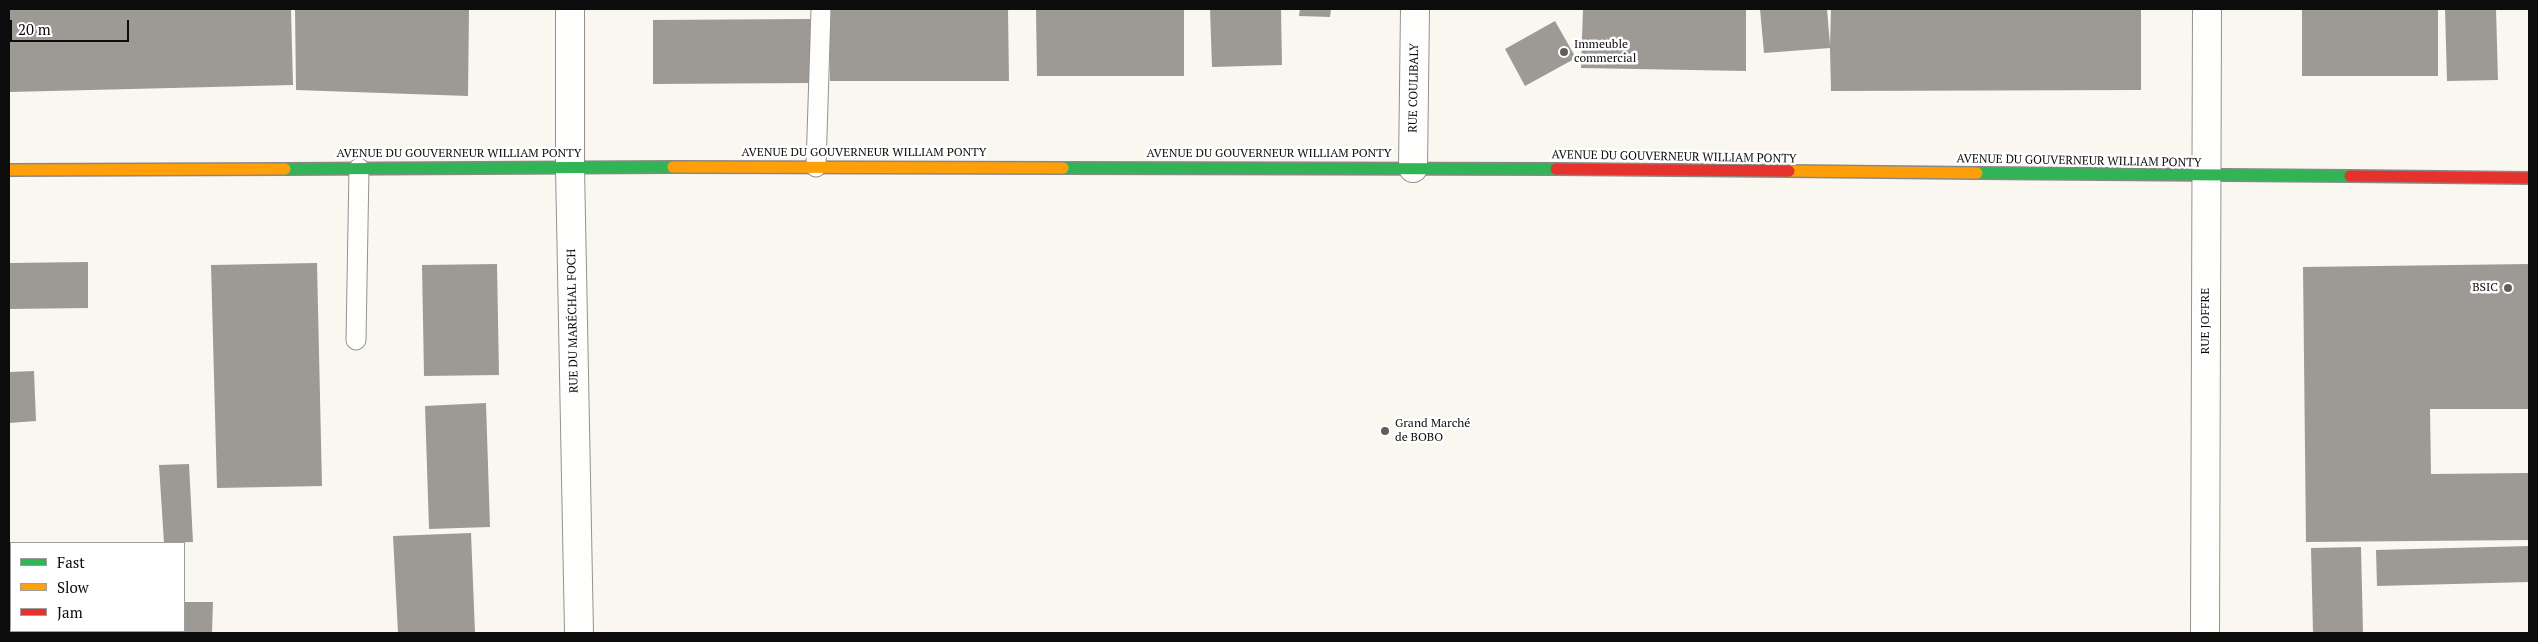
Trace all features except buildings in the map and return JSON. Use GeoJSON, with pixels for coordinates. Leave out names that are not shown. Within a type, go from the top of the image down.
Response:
{"type":"FeatureCollection","features":[{"type":"Feature","properties":{"kind":"street","name":"RUE DU MARÉCHAL FOCH"},"geometry":{"type":"LineString","coordinates":[[570,9],[570,167],[578,633]]}},
{"type":"Feature","properties":{"kind":"street","name":"RUE COULIBALY"},"geometry":{"type":"LineString","coordinates":[[1413,168],[1414,9]]}},
{"type":"Feature","properties":{"kind":"street","name":"RUE JOFFRE"},"geometry":{"type":"LineString","coordinates":[[2205,633],[2207,9]]}},
{"type":"Feature","properties":{"kind":"street","name":"AVENUE DU GOUVERNEUR WILLIAM PONTY"},"geometry":{"type":"LineString","coordinates":[[9,170],[570,167],[1413,168],[2529,178]]}},
{"type":"Feature","properties":{"kind":"lane"},"geometry":{"type":"LineString","coordinates":[[816,167],[821,9]]}},
{"type":"Feature","properties":{"kind":"lane"},"geometry":{"type":"LineString","coordinates":[[356,340],[360,168]]}},
{"type":"Feature","properties":{"kind":"traffic: fast"},"geometry":{"type":"LineString","coordinates":[[285,169],[673,167]]}},
{"type":"Feature","properties":{"kind":"traffic: fast"},"geometry":{"type":"LineString","coordinates":[[1063,168],[1556,169]]}},
{"type":"Feature","properties":{"kind":"traffic: fast"},"geometry":{"type":"LineString","coordinates":[[1977,173],[2350,176]]}},
{"type":"Feature","properties":{"kind":"traffic: slow"},"geometry":{"type":"LineString","coordinates":[[673,167],[1063,168]]}},
{"type":"Feature","properties":{"kind":"traffic: slow"},"geometry":{"type":"LineString","coordinates":[[9,170],[285,169]]}},
{"type":"Feature","properties":{"kind":"traffic: slow"},"geometry":{"type":"LineString","coordinates":[[1789,171],[1977,173]]}},
{"type":"Feature","properties":{"kind":"traffic: jam"},"geometry":{"type":"LineString","coordinates":[[1556,169],[1789,171]]}},
{"type":"Feature","properties":{"kind":"traffic: jam"},"geometry":{"type":"LineString","coordinates":[[2350,176],[2529,178]]}},
{"type":"Feature","properties":{"kind":"place","name":"Immeuble commercial"},"geometry":{"type":"Point","coordinates":[1564,52]}},
{"type":"Feature","properties":{"kind":"place","name":"BSIC"},"geometry":{"type":"Point","coordinates":[2508,288]}},
{"type":"Feature","properties":{"kind":"place","name":"Grand Marché de BOBO"},"geometry":{"type":"Point","coordinates":[1385,431]}}]}
